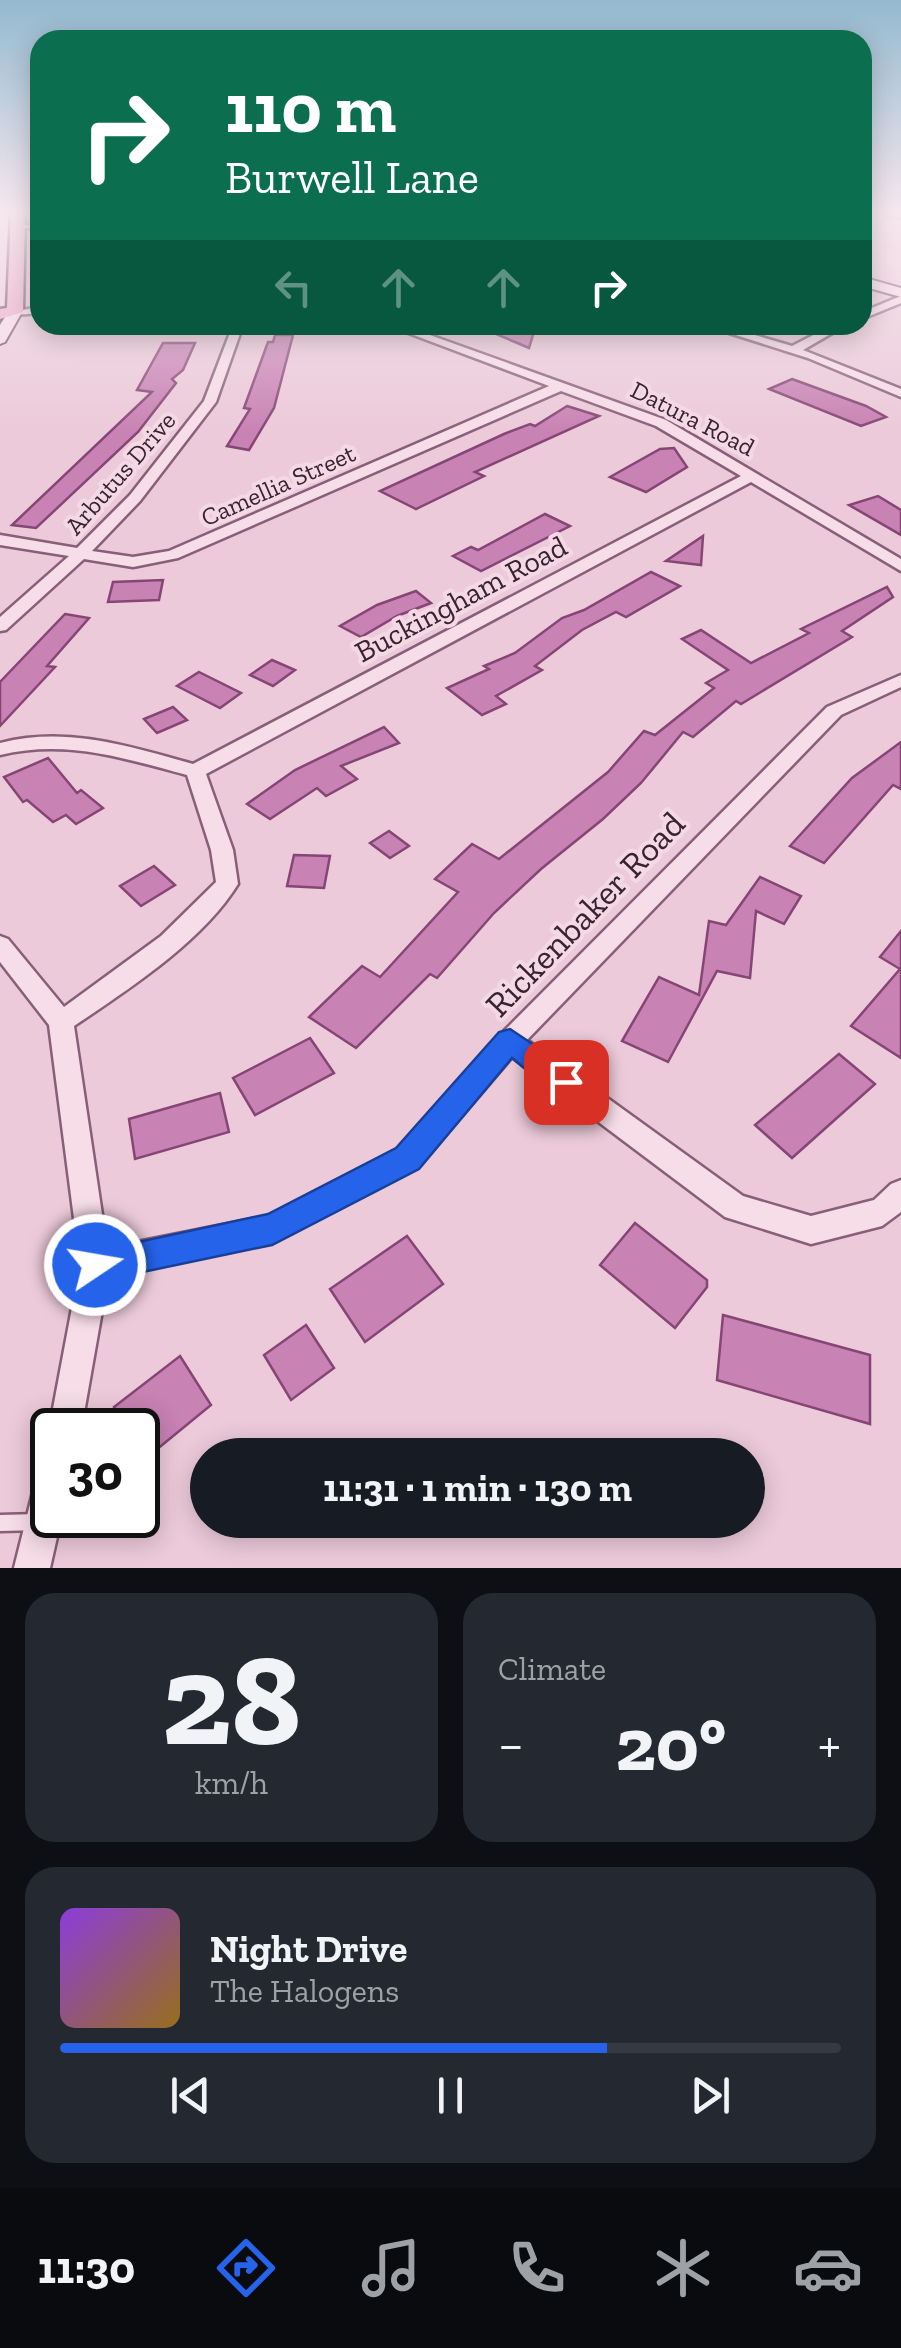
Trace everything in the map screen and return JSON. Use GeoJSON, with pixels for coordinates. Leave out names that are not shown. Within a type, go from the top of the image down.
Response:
{"type":"FeatureCollection","features":[{"type":"Feature","properties":{"kind":"main road"},"geometry":{"type":"LineString","coordinates":[[0,340],[13,286]]}},
{"type":"Feature","properties":{"kind":"main road"},"geometry":{"type":"LineString","coordinates":[[877,286],[901,296]]}},
{"type":"Feature","properties":{"kind":"street"},"geometry":{"type":"LineString","coordinates":[[872,311],[901,296]]}},
{"type":"Feature","properties":{"kind":"street","name":"Arbutus Drive"},"geometry":{"type":"LineString","coordinates":[[0,626],[135,498],[210,402],[234,335]]}},
{"type":"Feature","properties":{"kind":"street","name":"Datura Road"},"geometry":{"type":"LineString","coordinates":[[420,335],[660,423],[901,566]]}},
{"type":"Feature","properties":{"kind":"street"},"geometry":{"type":"LineString","coordinates":[[743,335],[793,350],[901,393]]}},
{"type":"Feature","properties":{"kind":"street"},"geometry":{"type":"LineString","coordinates":[[793,350],[822,335]]}},
{"type":"Feature","properties":{"kind":"street","name":"Camellia Street"},"geometry":{"type":"LineString","coordinates":[[0,540],[133,562],[173,555],[562,385]]}},
{"type":"Feature","properties":{"kind":"street","name":"Buckingham Road"},"geometry":{"type":"LineString","coordinates":[[195,771],[752,476]]}},
{"type":"Feature","properties":{"kind":"street","name":"Rickenbaker Road"},"geometry":{"type":"LineString","coordinates":[[95,1265],[272,1229],[408,1158],[510,1041],[834,711],[901,680]]}},
{"type":"Feature","properties":{"kind":"street"},"geometry":{"type":"LineString","coordinates":[[0,749],[43,739],[76,740],[195,771],[222,850],[226,884],[153,960],[61,1022]]}},
{"type":"Feature","properties":{"kind":"street"},"geometry":{"type":"LineString","coordinates":[[0,945],[61,1022],[95,1265],[69,1408]]}},
{"type":"Feature","properties":{"kind":"street"},"geometry":{"type":"LineString","coordinates":[[510,1041],[735,1207],[810,1230],[882,1212],[901,1193]]}},
{"type":"Feature","properties":{"kind":"street"},"geometry":{"type":"LineString","coordinates":[[32,1568],[39,1538]]}},
{"type":"Feature","properties":{"kind":"lane"},"geometry":{"type":"LineString","coordinates":[[0,1524],[30,1523]]}},
{"type":"Feature","properties":{"kind":"building"},"geometry":{"type":"Polygon","coordinates":[[[275,335],[293,335],[274,408],[249,450],[227,446],[250,409],[244,408],[268,342],[273,342],[275,335]]]}},
{"type":"Feature","properties":{"kind":"building"},"geometry":{"type":"Polygon","coordinates":[[[498,335],[533,335],[529,348],[498,335]]]}},
{"type":"Feature","properties":{"kind":"building"},"geometry":{"type":"Polygon","coordinates":[[[163,343],[195,343],[183,370],[172,379],[176,383],[138,432],[36,528],[12,525],[152,392],[137,390],[163,343]]]}},
{"type":"Feature","properties":{"kind":"building"},"geometry":{"type":"Polygon","coordinates":[[[792,379],[886,417],[861,426],[769,389],[792,379]]]}},
{"type":"Feature","properties":{"kind":"building"},"geometry":{"type":"Polygon","coordinates":[[[567,406],[599,416],[475,472],[484,476],[416,509],[380,491],[504,434],[530,424],[535,426],[567,406]]]}},
{"type":"Feature","properties":{"kind":"building"},"geometry":{"type":"Polygon","coordinates":[[[674,448],[687,467],[646,492],[610,477],[660,449],[674,448]]]}},
{"type":"Feature","properties":{"kind":"building"},"geometry":{"type":"Polygon","coordinates":[[[878,496],[901,510],[901,535],[849,505],[878,496]]]}},
{"type":"Feature","properties":{"kind":"building"},"geometry":{"type":"Polygon","coordinates":[[[545,514],[570,526],[481,571],[453,556],[471,547],[478,550],[545,514]]]}},
{"type":"Feature","properties":{"kind":"building"},"geometry":{"type":"Polygon","coordinates":[[[703,536],[701,565],[666,561],[703,536]]]}},
{"type":"Feature","properties":{"kind":"building"},"geometry":{"type":"Polygon","coordinates":[[[651,572],[680,586],[626,617],[616,612],[582,630],[535,666],[542,670],[496,696],[506,704],[482,715],[447,688],[489,669],[484,666],[515,653],[562,618],[651,572]]]}},
{"type":"Feature","properties":{"kind":"building"},"geometry":{"type":"Polygon","coordinates":[[[163,580],[159,600],[108,602],[113,582],[163,580]]]}},
{"type":"Feature","properties":{"kind":"building"},"geometry":{"type":"Polygon","coordinates":[[[887,587],[893,597],[842,631],[852,637],[741,704],[736,701],[693,737],[683,732],[641,783],[541,869],[494,913],[437,978],[430,974],[356,1048],[309,1017],[362,966],[380,977],[458,892],[435,879],[472,844],[499,859],[608,772],[644,731],[655,735],[714,688],[706,683],[728,670],[682,639],[701,630],[751,663],[809,633],[801,629],[887,587]]]}},
{"type":"Feature","properties":{"kind":"building"},"geometry":{"type":"Polygon","coordinates":[[[416,591],[431,603],[397,616],[361,637],[340,626],[377,605],[416,591]]]}},
{"type":"Feature","properties":{"kind":"building"},"geometry":{"type":"Polygon","coordinates":[[[65,614],[89,618],[47,666],[55,667],[0,726],[0,682],[65,614]]]}},
{"type":"Feature","properties":{"kind":"building"},"geometry":{"type":"Polygon","coordinates":[[[272,660],[295,670],[273,686],[250,675],[272,660]]]}},
{"type":"Feature","properties":{"kind":"building"},"geometry":{"type":"Polygon","coordinates":[[[199,672],[241,693],[220,708],[177,686],[199,672]]]}},
{"type":"Feature","properties":{"kind":"building"},"geometry":{"type":"Polygon","coordinates":[[[173,707],[187,720],[157,733],[144,719],[173,707]]]}},
{"type":"Feature","properties":{"kind":"building"},"geometry":{"type":"Polygon","coordinates":[[[384,727],[399,743],[341,766],[357,779],[326,796],[317,788],[270,819],[247,804],[295,770],[384,727]]]}},
{"type":"Feature","properties":{"kind":"building"},"geometry":{"type":"Polygon","coordinates":[[[901,742],[901,789],[893,785],[824,863],[790,846],[852,778],[901,742]]]}},
{"type":"Feature","properties":{"kind":"building"},"geometry":{"type":"Polygon","coordinates":[[[48,758],[77,793],[81,790],[103,808],[76,824],[66,815],[53,822],[27,800],[23,802],[4,777],[48,758]]]}},
{"type":"Feature","properties":{"kind":"building"},"geometry":{"type":"Polygon","coordinates":[[[389,831],[409,846],[390,858],[370,843],[389,831]]]}},
{"type":"Feature","properties":{"kind":"building"},"geometry":{"type":"Polygon","coordinates":[[[294,855],[330,856],[324,888],[287,886],[294,855]]]}},
{"type":"Feature","properties":{"kind":"building"},"geometry":{"type":"Polygon","coordinates":[[[154,866],[175,885],[141,906],[120,886],[154,866]]]}},
{"type":"Feature","properties":{"kind":"building"},"geometry":{"type":"Polygon","coordinates":[[[760,877],[801,896],[784,924],[756,911],[750,978],[717,971],[668,1062],[622,1041],[659,977],[699,995],[709,921],[726,925],[760,877]]]}},
{"type":"Feature","properties":{"kind":"building"},"geometry":{"type":"Polygon","coordinates":[[[901,931],[901,1058],[851,1026],[900,969],[880,957],[901,931]]]}},
{"type":"Feature","properties":{"kind":"building"},"geometry":{"type":"Polygon","coordinates":[[[310,1038],[334,1073],[255,1115],[233,1078],[310,1038]]]}},
{"type":"Feature","properties":{"kind":"building"},"geometry":{"type":"Polygon","coordinates":[[[839,1054],[875,1084],[792,1158],[755,1125],[839,1054]]]}},
{"type":"Feature","properties":{"kind":"building"},"geometry":{"type":"Polygon","coordinates":[[[220,1093],[229,1132],[135,1159],[129,1119],[220,1093]]]}},
{"type":"Feature","properties":{"kind":"building"},"geometry":{"type":"Polygon","coordinates":[[[635,1223],[707,1280],[707,1287],[675,1328],[600,1265],[635,1223]]]}},
{"type":"Feature","properties":{"kind":"building"},"geometry":{"type":"Polygon","coordinates":[[[407,1236],[443,1284],[365,1342],[330,1289],[407,1236]]]}},
{"type":"Feature","properties":{"kind":"building"},"geometry":{"type":"Polygon","coordinates":[[[723,1315],[870,1355],[870,1424],[717,1380],[723,1315]]]}},
{"type":"Feature","properties":{"kind":"building"},"geometry":{"type":"Polygon","coordinates":[[[306,1325],[334,1368],[291,1400],[264,1355],[306,1325]]]}},
{"type":"Feature","properties":{"kind":"building"},"geometry":{"type":"Polygon","coordinates":[[[180,1356],[211,1405],[160,1447],[160,1408],[114,1407],[180,1356]]]}},
{"type":"Feature","properties":{"kind":"route"},"geometry":{"type":"LineString","coordinates":[[95,1265],[272,1229],[408,1158],[510,1041],[566,1082]]}}]}
